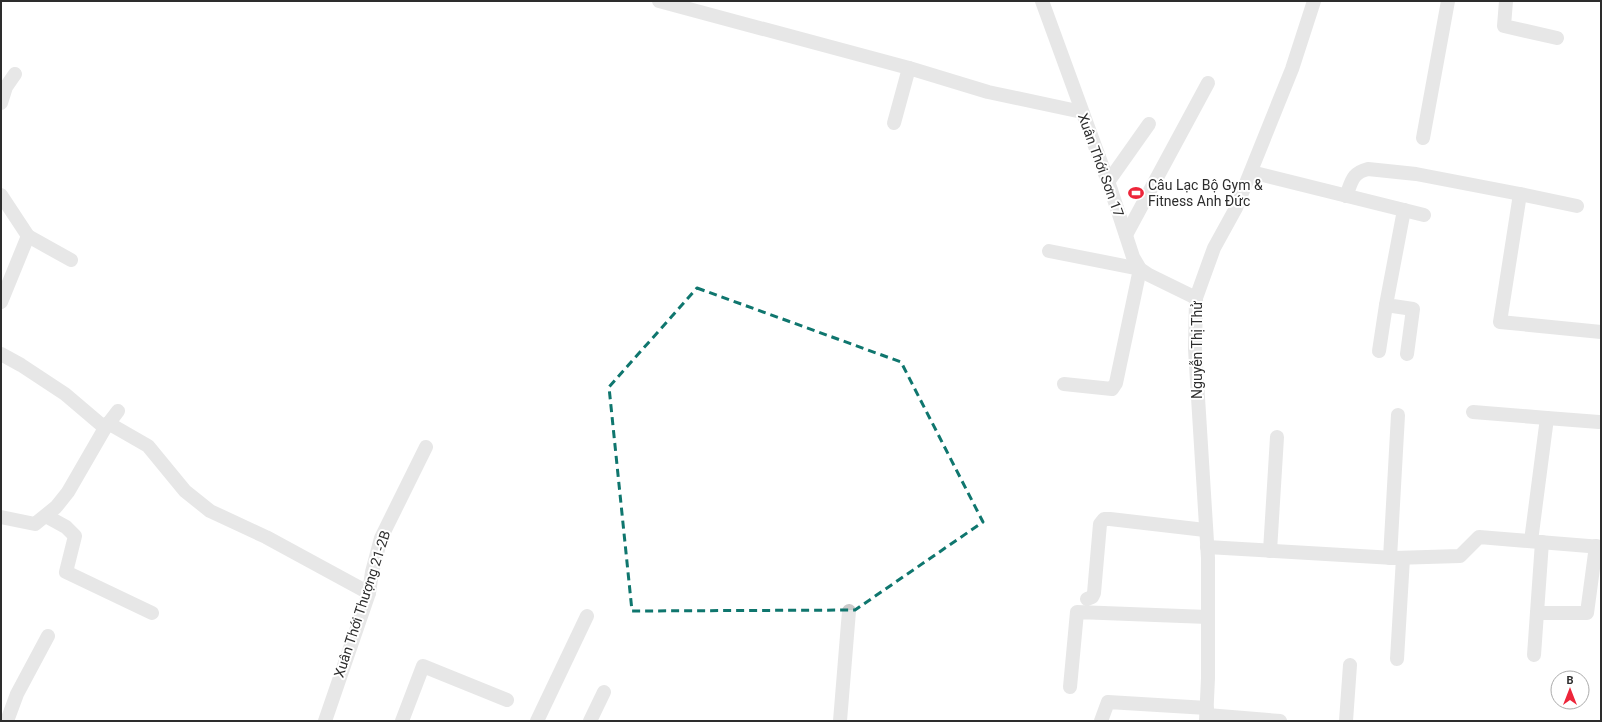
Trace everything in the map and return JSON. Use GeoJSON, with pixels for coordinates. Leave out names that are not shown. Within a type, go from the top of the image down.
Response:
{"type":"FeatureCollection","features":[{"type":"Feature","properties":{"kind":"street"},"geometry":{"type":"LineString","coordinates":[[658,1],[680,4],[909,68],[988,92],[1082,112]]}},
{"type":"Feature","properties":{"kind":"street","name":"Xuân Thới Sơn 17"},"geometry":{"type":"LineString","coordinates":[[1042,1],[1108,182],[1133,257],[1140,268],[1149,275],[1196,298]]}},
{"type":"Feature","properties":{"kind":"street","name":"Nguyễn Thị Thử"},"geometry":{"type":"LineString","coordinates":[[1207,715],[1207,547],[1194,349],[1196,298],[1214,248],[1236,208],[1292,69],[1314,1]]}},
{"type":"Feature","properties":{"kind":"street"},"geometry":{"type":"LineString","coordinates":[[1424,138],[1448,1]]}},
{"type":"Feature","properties":{"kind":"street"},"geometry":{"type":"LineString","coordinates":[[1506,1],[1504,26],[1557,38]]}},
{"type":"Feature","properties":{"kind":"street"},"geometry":{"type":"LineString","coordinates":[[894,123],[909,68]]}},
{"type":"Feature","properties":{"kind":"street"},"geometry":{"type":"LineString","coordinates":[[1,102],[6,87],[15,74]]}},
{"type":"Feature","properties":{"kind":"street"},"geometry":{"type":"LineString","coordinates":[[1126,235],[1208,84]]}},
{"type":"Feature","properties":{"kind":"street"},"geometry":{"type":"LineString","coordinates":[[1108,182],[1148,124]]}},
{"type":"Feature","properties":{"kind":"street"},"geometry":{"type":"LineString","coordinates":[[1346,196],[1354,176],[1361,171],[1368,169],[1416,174],[1577,206]]}},
{"type":"Feature","properties":{"kind":"street"},"geometry":{"type":"LineString","coordinates":[[1251,172],[1424,215]]}},
{"type":"Feature","properties":{"kind":"street"},"geometry":{"type":"LineString","coordinates":[[1520,194],[1500,322],[1601,332]]}},
{"type":"Feature","properties":{"kind":"street"},"geometry":{"type":"LineString","coordinates":[[1,196],[28,236],[71,260]]}},
{"type":"Feature","properties":{"kind":"street"},"geometry":{"type":"LineString","coordinates":[[1379,350],[1404,210]]}},
{"type":"Feature","properties":{"kind":"street"},"geometry":{"type":"LineString","coordinates":[[1,302],[28,236]]}},
{"type":"Feature","properties":{"kind":"street"},"geometry":{"type":"LineString","coordinates":[[1049,251],[1140,268],[1116,383],[1112,389],[1064,384]]}},
{"type":"Feature","properties":{"kind":"street"},"geometry":{"type":"LineString","coordinates":[[1386,305],[1413,309],[1407,354]]}},
{"type":"Feature","properties":{"kind":"street"},"geometry":{"type":"LineString","coordinates":[[1,354],[21,365],[65,394],[106,426],[148,446],[185,491],[210,511],[266,537],[369,593]]}},
{"type":"Feature","properties":{"kind":"street"},"geometry":{"type":"LineString","coordinates":[[1,517],[35,524],[46,516],[68,492],[106,426],[118,411]]}},
{"type":"Feature","properties":{"kind":"street"},"geometry":{"type":"LineString","coordinates":[[1473,412],[1598,422]]}},
{"type":"Feature","properties":{"kind":"street"},"geometry":{"type":"LineString","coordinates":[[1397,659],[1398,415]]}},
{"type":"Feature","properties":{"kind":"street"},"geometry":{"type":"LineString","coordinates":[[1534,655],[1537,613],[1537,542],[1547,418]]}},
{"type":"Feature","properties":{"kind":"street"},"geometry":{"type":"LineString","coordinates":[[1270,551],[1277,437]]}},
{"type":"Feature","properties":{"kind":"street","name":"Xuân Thới Thượng 21-2B"},"geometry":{"type":"LineString","coordinates":[[325,721],[369,593],[372,572],[381,538],[426,447]]}},
{"type":"Feature","properties":{"kind":"street"},"geometry":{"type":"LineString","coordinates":[[46,516],[66,527],[75,536],[66,572],[152,612]]}},
{"type":"Feature","properties":{"kind":"street"},"geometry":{"type":"LineString","coordinates":[[1087,599],[1092,597],[1094,593],[1100,524],[1104,519],[1110,518],[1206,530]]}},
{"type":"Feature","properties":{"kind":"street"},"geometry":{"type":"LineString","coordinates":[[1207,547],[1397,558],[1460,556],[1479,537],[1599,547],[1587,613],[1537,613]]}},
{"type":"Feature","properties":{"kind":"street"},"geometry":{"type":"LineString","coordinates":[[840,721],[849,611]]}},
{"type":"Feature","properties":{"kind":"street"},"geometry":{"type":"LineString","coordinates":[[1070,687],[1077,612],[1208,617]]}},
{"type":"Feature","properties":{"kind":"street"},"geometry":{"type":"LineString","coordinates":[[537,721],[587,616]]}},
{"type":"Feature","properties":{"kind":"street"},"geometry":{"type":"LineString","coordinates":[[7,721],[17,694],[48,636]]}},
{"type":"Feature","properties":{"kind":"street"},"geometry":{"type":"LineString","coordinates":[[1346,721],[1350,665]]}},
{"type":"Feature","properties":{"kind":"street"},"geometry":{"type":"LineString","coordinates":[[402,721],[423,666],[507,700]]}},
{"type":"Feature","properties":{"kind":"street"},"geometry":{"type":"LineString","coordinates":[[590,721],[604,692]]}},
{"type":"Feature","properties":{"kind":"street"},"geometry":{"type":"LineString","coordinates":[[1101,721],[1108,702],[1207,715],[1280,721]]}},
{"type":"Feature","properties":{"kind":"highlighted area"},"geometry":{"type":"Polygon","coordinates":[[[697,288],[901,362],[983,522],[855,610],[632,611],[609,387],[697,288]]]}},
{"type":"Feature","properties":{"kind":"place","name":"Câu Lạc Bộ Gym & Fitness Anh Đức"},"geometry":{"type":"Point","coordinates":[1136,193]}}]}
